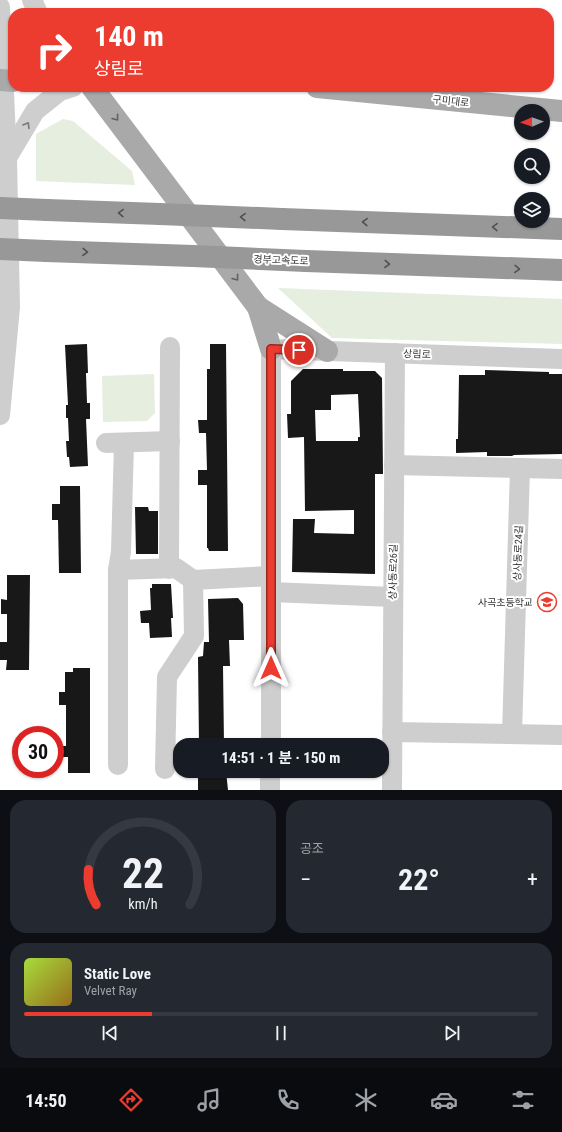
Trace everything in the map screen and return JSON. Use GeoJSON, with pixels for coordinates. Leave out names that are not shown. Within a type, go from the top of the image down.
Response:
{"type":"FeatureCollection","features":[{"type":"Feature","properties":{"kind":"highway"},"geometry":{"type":"LineString","coordinates":[[0,208],[562,229]]}},
{"type":"Feature","properties":{"kind":"highway","name":"경부고속도로"},"geometry":{"type":"LineString","coordinates":[[0,249],[562,270]]}},
{"type":"Feature","properties":{"kind":"main road"},"geometry":{"type":"LineString","coordinates":[[96,92],[258,307],[271,349]]}},
{"type":"Feature","properties":{"kind":"main road","name":"구미대로"},"geometry":{"type":"LineString","coordinates":[[366,92],[562,112]]}},
{"type":"Feature","properties":{"kind":"main road"},"geometry":{"type":"LineString","coordinates":[[258,307],[327,351]]}},
{"type":"Feature","properties":{"kind":"street"},"geometry":{"type":"LineString","coordinates":[[0,7],[5,80],[10,307],[0,415]]}},
{"type":"Feature","properties":{"kind":"street"},"geometry":{"type":"LineString","coordinates":[[7,158],[35,111],[59,92]]}},
{"type":"Feature","properties":{"kind":"street"},"geometry":{"type":"LineString","coordinates":[[169,569],[170,347]]}},
{"type":"Feature","properties":{"kind":"street"},"geometry":{"type":"LineString","coordinates":[[270,738],[271,349]]}},
{"type":"Feature","properties":{"kind":"street","name":"상림로"},"geometry":{"type":"LineString","coordinates":[[271,349],[562,359]]}},
{"type":"Feature","properties":{"kind":"street","name":"상사동로26길"},"geometry":{"type":"LineString","coordinates":[[392,790],[395,353]]}},
{"type":"Feature","properties":{"kind":"street"},"geometry":{"type":"LineString","coordinates":[[118,765],[118,570],[121,552],[115,443],[170,441]]}},
{"type":"Feature","properties":{"kind":"street"},"geometry":{"type":"LineString","coordinates":[[394,464],[562,469]]}},
{"type":"Feature","properties":{"kind":"street","name":"상사동로24길"},"geometry":{"type":"LineString","coordinates":[[512,734],[520,468]]}},
{"type":"Feature","properties":{"kind":"street"},"geometry":{"type":"LineString","coordinates":[[118,570],[176,568],[193,580],[271,584],[393,597]]}},
{"type":"Feature","properties":{"kind":"street"},"geometry":{"type":"LineString","coordinates":[[165,769],[167,677],[194,636],[193,580]]}},
{"type":"Feature","properties":{"kind":"street"},"geometry":{"type":"LineString","coordinates":[[392,732],[562,734]]}},
{"type":"Feature","properties":{"kind":"street"},"geometry":{"type":"LineString","coordinates":[[270,778],[270,790]]}},
{"type":"Feature","properties":{"kind":"green space"},"geometry":{"type":"Polygon","coordinates":[[[63,119],[73,121],[132,171],[135,185],[36,181],[36,134],[63,119]]]}},
{"type":"Feature","properties":{"kind":"green space"},"geometry":{"type":"Polygon","coordinates":[[[278,288],[562,299],[562,344],[332,338],[278,288]]]}},
{"type":"Feature","properties":{"kind":"green space"},"geometry":{"type":"Polygon","coordinates":[[[154,374],[155,413],[147,421],[103,422],[102,376],[154,374]]]}},
{"type":"Feature","properties":{"kind":"building"},"geometry":{"type":"Polygon","coordinates":[[[87,344],[87,403],[90,403],[90,419],[86,419],[88,466],[70,467],[69,457],[67,457],[66,441],[69,441],[68,418],[66,418],[66,405],[68,405],[65,345],[87,344]]]}},
{"type":"Feature","properties":{"kind":"building"},"geometry":{"type":"Polygon","coordinates":[[[210,344],[226,344],[228,551],[209,551],[207,548],[207,485],[198,485],[198,470],[207,470],[206,433],[199,433],[198,420],[207,420],[207,369],[210,369],[210,344]]]}},
{"type":"Feature","properties":{"kind":"building"},"geometry":{"type":"Polygon","coordinates":[[[303,369],[375,371],[382,378],[383,474],[375,474],[375,574],[292,572],[293,519],[315,519],[314,533],[354,534],[354,510],[305,511],[304,437],[288,438],[287,414],[291,414],[291,381],[303,369]],[[358,394],[331,395],[331,410],[315,410],[316,441],[358,441],[358,437],[360,437],[358,394]]]}},
{"type":"Feature","properties":{"kind":"building"},"geometry":{"type":"Polygon","coordinates":[[[485,370],[549,372],[549,374],[562,374],[562,454],[487,456],[487,452],[456,453],[456,439],[458,439],[459,375],[485,375],[485,370]]]}},
{"type":"Feature","properties":{"kind":"building"},"geometry":{"type":"Polygon","coordinates":[[[60,486],[80,486],[81,573],[59,573],[58,520],[52,520],[52,504],[60,504],[60,486]]]}},
{"type":"Feature","properties":{"kind":"building"},"geometry":{"type":"Polygon","coordinates":[[[135,507],[148,507],[149,511],[158,511],[158,554],[136,554],[135,507]]]}},
{"type":"Feature","properties":{"kind":"building"},"geometry":{"type":"Polygon","coordinates":[[[7,575],[30,575],[29,670],[6,670],[7,660],[0,660],[0,642],[7,642],[7,614],[1,614],[1,599],[7,600],[7,575]]]}},
{"type":"Feature","properties":{"kind":"building"},"geometry":{"type":"Polygon","coordinates":[[[152,584],[171,584],[173,618],[171,618],[172,637],[150,638],[149,623],[141,623],[140,611],[151,610],[150,588],[152,588],[152,584]]]}},
{"type":"Feature","properties":{"kind":"building"},"geometry":{"type":"Polygon","coordinates":[[[238,598],[243,604],[244,640],[229,640],[230,666],[223,666],[224,738],[199,738],[198,657],[203,656],[204,642],[209,642],[208,599],[238,598]]]}},
{"type":"Feature","properties":{"kind":"building"},"geometry":{"type":"Polygon","coordinates":[[[73,668],[90,668],[90,773],[68,773],[68,757],[64,757],[64,746],[66,746],[66,705],[59,705],[59,692],[65,692],[65,672],[73,672],[73,668]]]}},
{"type":"Feature","properties":{"kind":"building"},"geometry":{"type":"Polygon","coordinates":[[[198,778],[227,778],[228,790],[198,790],[198,778]]]}},
{"type":"Feature","properties":{"kind":"place","name":"사곡초등학교"},"geometry":{"type":"Point","coordinates":[547,602]}},
{"type":"Feature","properties":{"kind":"route"},"geometry":{"type":"LineString","coordinates":[[271,668],[271,349],[299,350]]}}]}
